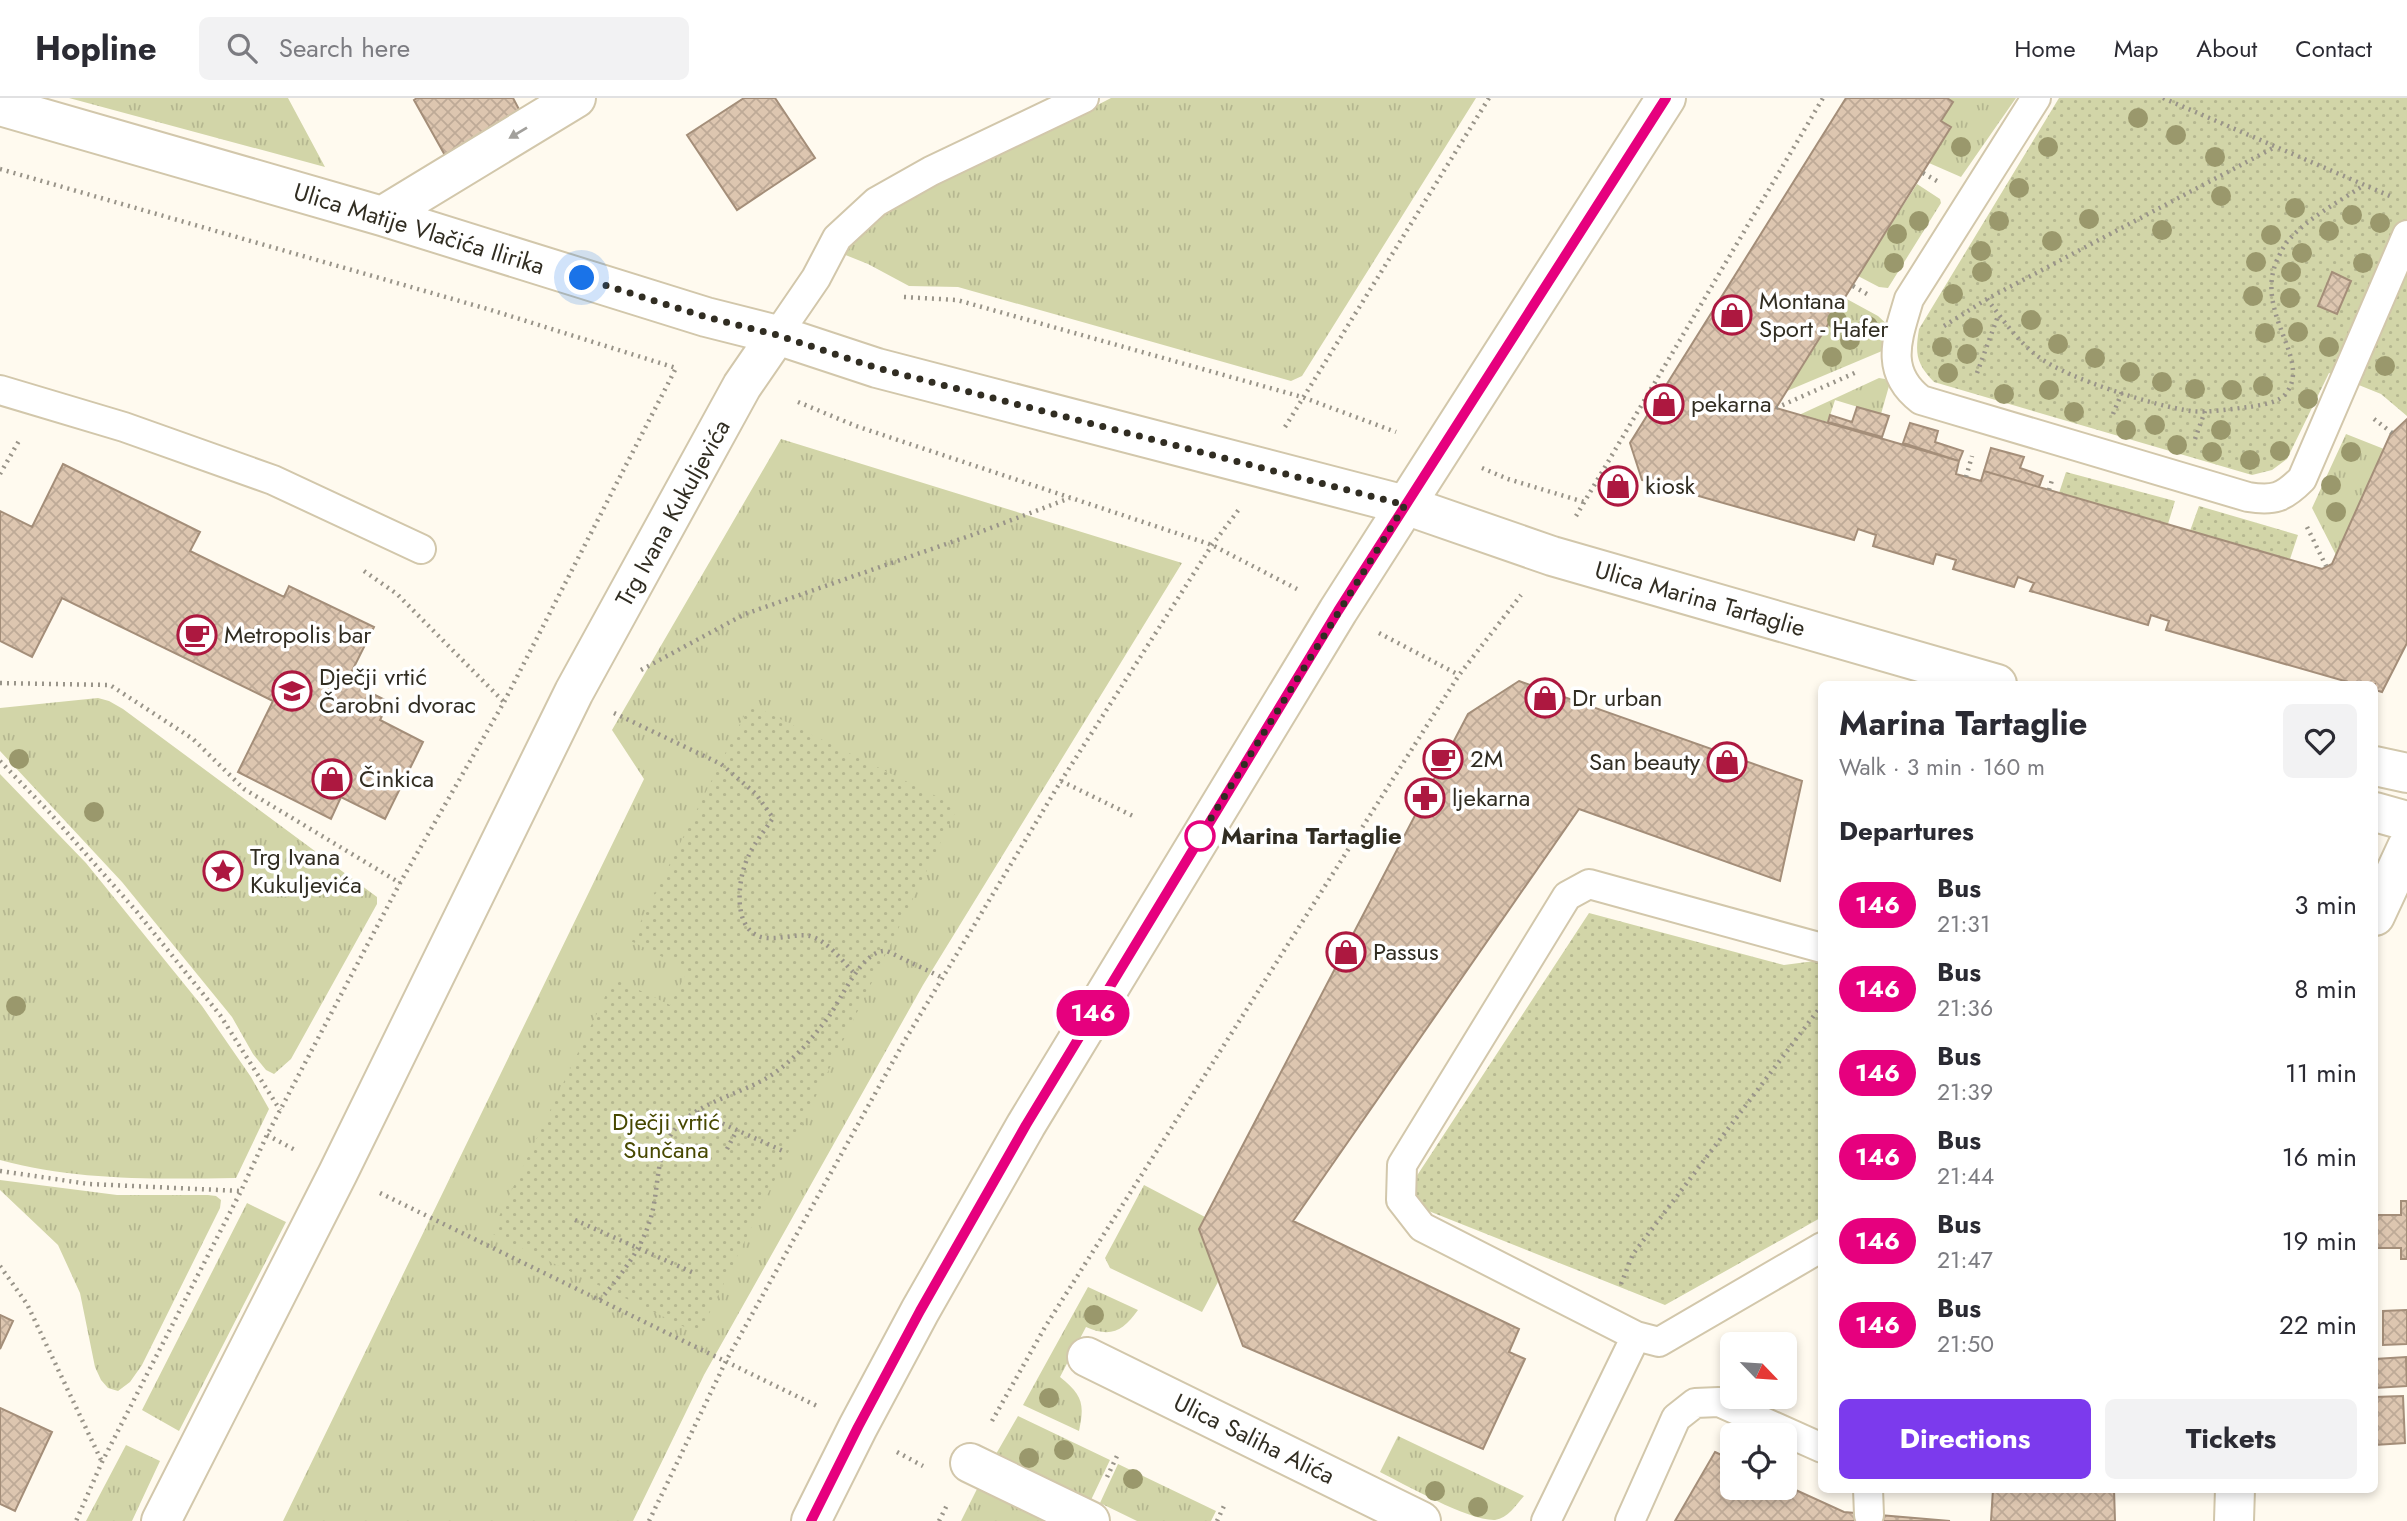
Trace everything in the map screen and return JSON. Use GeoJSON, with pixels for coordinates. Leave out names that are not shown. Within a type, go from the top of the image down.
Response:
{"type":"FeatureCollection","features":[{"type":"Feature","properties":{"kind":"street"},"geometry":{"type":"LineString","coordinates":[[382,216],[576,98]]}},
{"type":"Feature","properties":{"kind":"street"},"geometry":{"type":"LineString","coordinates":[[811,1521],[920,1311],[1026,1125],[1259,739],[1405,505],[1666,98]]}},
{"type":"Feature","properties":{"kind":"street","name":"Ulica Matije Vlačića Ilirika"},"geometry":{"type":"LineString","coordinates":[[0,106],[382,216],[706,317],[777,335],[877,368],[1405,505]]}},
{"type":"Feature","properties":{"kind":"street","name":"Trg Ivana Kukuljevića"},"geometry":{"type":"LineString","coordinates":[[161,1521],[338,1173],[574,692],[742,386],[777,335]]}},
{"type":"Feature","properties":{"kind":"street","name":"Ulica Marina Tartaglie"},"geometry":{"type":"LineString","coordinates":[[1405,505],[1552,556],[1939,676],[1975,681]]}},
{"type":"Feature","properties":{"kind":"street"},"geometry":{"type":"LineString","coordinates":[[2378,767],[2407,773]]}},
{"type":"Feature","properties":{"kind":"street"},"geometry":{"type":"LineString","coordinates":[[2378,813],[2407,821]]}},
{"type":"Feature","properties":{"kind":"street"},"geometry":{"type":"LineString","coordinates":[[2378,910],[2407,847]]}},
{"type":"Feature","properties":{"kind":"street","name":"Ulica Saliha Alića"},"geometry":{"type":"LineString","coordinates":[[1087,1357],[1421,1521]]}},
{"type":"Feature","properties":{"kind":"street"},"geometry":{"type":"LineString","coordinates":[[970,1463],[1090,1521]]}},
{"type":"Feature","properties":{"kind":"street"},"geometry":{"type":"LineString","coordinates":[[2234,1521],[2235,1493]]}},
{"type":"Feature","properties":{"kind":"lane"},"geometry":{"type":"LineString","coordinates":[[777,335],[817,278],[837,238],[876,202],[931,171],[1084,98]]}},
{"type":"Feature","properties":{"kind":"lane"},"geometry":{"type":"LineString","coordinates":[[2036,98],[1909,299],[1897,337],[1897,369],[1910,391],[1921,400],[2248,497],[2270,500],[2289,492],[2302,479],[2407,235]]}},
{"type":"Feature","properties":{"kind":"lane"},"geometry":{"type":"LineString","coordinates":[[0,390],[124,427],[273,480],[421,549]]}},
{"type":"Feature","properties":{"kind":"lane"},"geometry":{"type":"LineString","coordinates":[[1818,947],[1589,884],[1567,896],[1402,1165],[1401,1200],[1422,1227],[1636,1336],[1659,1342],[1818,1249]]}},
{"type":"Feature","properties":{"kind":"lane"},"geometry":{"type":"LineString","coordinates":[[1546,1521],[1636,1336]]}},
{"type":"Feature","properties":{"kind":"lane"},"geometry":{"type":"LineString","coordinates":[[1630,1521],[1676,1418],[1695,1403],[1719,1402],[1818,1446]]}},
{"type":"Feature","properties":{"kind":"path"},"geometry":{"type":"LineString","coordinates":[[1284,429],[1489,98]]}},
{"type":"Feature","properties":{"kind":"path"},"geometry":{"type":"LineString","coordinates":[[1508,479],[1584,502],[1823,98]]}},
{"type":"Feature","properties":{"kind":"path"},"geometry":{"type":"LineString","coordinates":[[2163,98],[2396,199]]}},
{"type":"Feature","properties":{"kind":"path"},"geometry":{"type":"LineString","coordinates":[[1776,408],[1896,355],[1987,299],[2275,147]]}},
{"type":"Feature","properties":{"kind":"path"},"geometry":{"type":"LineString","coordinates":[[0,169],[491,310],[676,368],[504,702],[400,883],[267,1135],[102,1462],[76,1521]]}},
{"type":"Feature","properties":{"kind":"path"},"geometry":{"type":"LineString","coordinates":[[1987,299],[2020,342],[2065,372],[2161,404],[2192,411],[2257,406],[2279,400],[2287,393],[2294,377],[2294,364],[2270,300],[2271,278],[2276,264],[2285,243],[2298,231],[2364,185]]}},
{"type":"Feature","properties":{"kind":"path"},"geometry":{"type":"LineString","coordinates":[[904,297],[957,300],[1302,397],[1407,436]]}},
{"type":"Feature","properties":{"kind":"path"},"geometry":{"type":"LineString","coordinates":[[1963,412],[1999,315]]}},
{"type":"Feature","properties":{"kind":"path"},"geometry":{"type":"LineString","coordinates":[[798,402],[856,426],[1212,545],[1299,590]]}},
{"type":"Feature","properties":{"kind":"path"},"geometry":{"type":"LineString","coordinates":[[0,474],[26,429]]}},
{"type":"Feature","properties":{"kind":"path"},"geometry":{"type":"LineString","coordinates":[[631,675],[745,614],[972,535],[1071,497]]}},
{"type":"Feature","properties":{"kind":"path"},"geometry":{"type":"LineString","coordinates":[[649,1521],[726,1361],[898,1052],[1061,781],[1212,545],[1242,505]]}},
{"type":"Feature","properties":{"kind":"path"},"geometry":{"type":"LineString","coordinates":[[363,571],[397,594],[504,702]]}},
{"type":"Feature","properties":{"kind":"path"},"geometry":{"type":"LineString","coordinates":[[939,1521],[1045,1327],[1459,675],[1517,600]]}},
{"type":"Feature","properties":{"kind":"path"},"geometry":{"type":"LineString","coordinates":[[1395,642],[1459,675]]}},
{"type":"Feature","properties":{"kind":"path"},"geometry":{"type":"LineString","coordinates":[[0,683],[110,685],[192,739],[244,789],[400,883]]}},
{"type":"Feature","properties":{"kind":"path"},"geometry":{"type":"LineString","coordinates":[[602,707],[721,764],[756,794],[773,818],[748,856],[739,887],[740,911],[747,929],[761,937],[789,938],[808,935],[825,944],[855,974]]}},
{"type":"Feature","properties":{"kind":"path"},"geometry":{"type":"LineString","coordinates":[[0,761],[137,912],[220,1015],[280,1111]]}},
{"type":"Feature","properties":{"kind":"path"},"geometry":{"type":"LineString","coordinates":[[1061,781],[1135,817]]}},
{"type":"Feature","properties":{"kind":"path"},"geometry":{"type":"LineString","coordinates":[[600,1300],[638,1250],[653,1210],[665,1147],[677,1126],[697,1111],[779,1071],[812,1038],[867,958],[880,950],[943,978]]}},
{"type":"Feature","properties":{"kind":"path"},"geometry":{"type":"LineString","coordinates":[[1606,1321],[1633,1254],[1818,1011]]}},
{"type":"Feature","properties":{"kind":"path"},"geometry":{"type":"LineString","coordinates":[[697,1111],[783,1152]]}},
{"type":"Feature","properties":{"kind":"path"},"geometry":{"type":"LineString","coordinates":[[727,1149],[737,1130]]}},
{"type":"Feature","properties":{"kind":"path"},"geometry":{"type":"LineString","coordinates":[[267,1135],[338,1173],[827,1411]]}},
{"type":"Feature","properties":{"kind":"path"},"geometry":{"type":"LineString","coordinates":[[0,1171],[89,1184],[241,1191]]}},
{"type":"Feature","properties":{"kind":"path"},"geometry":{"type":"LineString","coordinates":[[575,1220],[694,1273]]}},
{"type":"Feature","properties":{"kind":"path"},"geometry":{"type":"LineString","coordinates":[[0,1266],[27,1304],[102,1462]]}},
{"type":"Feature","properties":{"kind":"path"},"geometry":{"type":"LineString","coordinates":[[1217,1521],[1224,1506]]}},
{"type":"Feature","properties":{"kind":"green space"},"geometry":{"type":"Polygon","coordinates":[[[69,98],[288,98],[325,167],[69,98]]]}},
{"type":"Feature","properties":{"kind":"green space"},"geometry":{"type":"Polygon","coordinates":[[[1111,98],[1476,98],[1302,376],[1291,381],[958,287],[909,286],[843,254],[845,248],[880,214],[923,189],[1111,98]]]}},
{"type":"Feature","properties":{"kind":"green space"},"geometry":{"type":"Polygon","coordinates":[[[1947,98],[2016,98],[1961,177],[1929,163],[1951,128],[1941,121],[1953,102],[1947,98]]]}},
{"type":"Feature","properties":{"kind":"green space"},"geometry":{"type":"Polygon","coordinates":[[[2059,98],[2407,98],[2407,416],[2381,394],[2329,373],[2287,459],[2272,470],[2252,475],[1934,382],[1918,358],[1919,329],[2059,98]]]}},
{"type":"Feature","properties":{"kind":"green space"},"geometry":{"type":"Polygon","coordinates":[[[1917,184],[1940,199],[1941,203],[1888,288],[1879,287],[1858,276],[1917,184]]]}},
{"type":"Feature","properties":{"kind":"green space"},"geometry":{"type":"Polygon","coordinates":[[[1845,298],[1878,316],[1890,327],[1888,341],[1882,351],[1787,391],[1845,298]]]}},
{"type":"Feature","properties":{"kind":"green space"},"geometry":{"type":"Polygon","coordinates":[[[1879,378],[1885,379],[1889,386],[1881,414],[1835,400],[1828,422],[1799,415],[1879,378]]]}},
{"type":"Feature","properties":{"kind":"green space"},"geometry":{"type":"Polygon","coordinates":[[[2346,434],[2384,449],[2336,555],[2312,508],[2346,434]]]}},
{"type":"Feature","properties":{"kind":"green space"},"geometry":{"type":"Polygon","coordinates":[[[781,439],[1182,563],[923,985],[704,1375],[633,1521],[283,1521],[644,779],[612,730],[781,439]]]}},
{"type":"Feature","properties":{"kind":"green space"},"geometry":{"type":"Polygon","coordinates":[[[2066,472],[2175,501],[2168,524],[2059,493],[2066,472]]]}},
{"type":"Feature","properties":{"kind":"green space"},"geometry":{"type":"Polygon","coordinates":[[[2199,506],[2298,535],[2290,559],[2190,531],[2199,506]]]}},
{"type":"Feature","properties":{"kind":"green space"},"geometry":{"type":"Polygon","coordinates":[[[98,698],[123,709],[377,897],[377,904],[291,1059],[274,1074],[266,1070],[253,1054],[232,1017],[122,882],[0,751],[0,708],[98,698]]]}},
{"type":"Feature","properties":{"kind":"green space","name":"Dječji vrtić Sunčana"},"geometry":{"type":"Polygon","coordinates":[[[750,704],[958,807],[699,1334],[491,1233],[614,978],[670,1005],[688,970],[631,941],[750,704]]]}},
{"type":"Feature","properties":{"kind":"green space"},"geometry":{"type":"Polygon","coordinates":[[[0,774],[86,863],[202,1006],[251,1077],[269,1109],[236,1178],[87,1175],[0,1160],[0,774]]]}},
{"type":"Feature","properties":{"kind":"green space"},"geometry":{"type":"Polygon","coordinates":[[[1589,913],[1784,965],[1818,961],[1818,1219],[1665,1305],[1401,1200],[1589,913]]]}},
{"type":"Feature","properties":{"kind":"green space"},"geometry":{"type":"Polygon","coordinates":[[[0,1180],[117,1195],[208,1195],[221,1200],[220,1208],[142,1365],[130,1382],[118,1391],[108,1388],[95,1367],[80,1293],[58,1245],[0,1190],[0,1180]]]}},
{"type":"Feature","properties":{"kind":"green space"},"geometry":{"type":"Polygon","coordinates":[[[1144,1185],[1205,1217],[1199,1230],[1219,1280],[1202,1312],[1110,1268],[1105,1258],[1144,1185]]]}},
{"type":"Feature","properties":{"kind":"green space"},"geometry":{"type":"Polygon","coordinates":[[[247,1203],[286,1222],[179,1431],[142,1410],[247,1203]]]}},
{"type":"Feature","properties":{"kind":"green space"},"geometry":{"type":"Polygon","coordinates":[[[1088,1287],[1138,1310],[1122,1328],[1116,1330],[1103,1332],[1086,1327],[1060,1377],[1080,1400],[1082,1413],[1079,1431],[1023,1405],[1088,1287]]]}},
{"type":"Feature","properties":{"kind":"green space"},"geometry":{"type":"Polygon","coordinates":[[[1018,1416],[1110,1460],[1091,1500],[996,1454],[1018,1416]]]}},
{"type":"Feature","properties":{"kind":"green space"},"geometry":{"type":"Polygon","coordinates":[[[1398,1436],[1524,1496],[1508,1514],[1495,1520],[1470,1515],[1438,1501],[1380,1472],[1398,1436]]]}},
{"type":"Feature","properties":{"kind":"green space"},"geometry":{"type":"Polygon","coordinates":[[[126,1445],[160,1461],[132,1521],[86,1521],[126,1445]]]}},
{"type":"Feature","properties":{"kind":"green space"},"geometry":{"type":"Polygon","coordinates":[[[1118,1464],[1216,1511],[1211,1521],[1137,1521],[1100,1503],[1118,1464]]]}},
{"type":"Feature","properties":{"kind":"green space"},"geometry":{"type":"Polygon","coordinates":[[[978,1487],[1047,1521],[961,1521],[978,1487]]]}},
{"type":"Feature","properties":{"kind":"building"},"geometry":{"type":"Polygon","coordinates":[[[513,98],[521,113],[446,157],[414,100],[513,98]]]}},
{"type":"Feature","properties":{"kind":"building"},"geometry":{"type":"Polygon","coordinates":[[[744,98],[775,98],[815,158],[737,210],[687,135],[744,98]]]}},
{"type":"Feature","properties":{"kind":"building"},"geometry":{"type":"Polygon","coordinates":[[[1846,98],[1947,98],[1953,102],[1941,121],[1951,127],[1776,408],[1959,461],[1956,474],[1981,481],[1984,471],[2322,569],[2332,564],[2390,435],[2407,419],[2407,643],[2382,692],[2378,691],[2378,681],[2344,681],[2166,630],[2169,621],[2151,615],[2148,625],[2030,591],[2034,583],[2018,577],[2014,587],[1953,569],[1956,560],[1936,554],[1933,564],[1873,546],[1876,535],[1858,529],[1854,540],[1642,480],[1630,443],[1846,98]]]}},
{"type":"Feature","properties":{"kind":"building"},"geometry":{"type":"Polygon","coordinates":[[[2332,272],[2351,281],[2337,314],[2318,306],[2332,272]]]}},
{"type":"Feature","properties":{"kind":"building"},"geometry":{"type":"Polygon","coordinates":[[[1857,407],[1889,416],[1882,437],[1828,422],[1830,415],[1852,422],[1857,407]]]}},
{"type":"Feature","properties":{"kind":"building"},"geometry":{"type":"Polygon","coordinates":[[[1910,423],[1938,431],[1935,442],[1963,451],[1959,461],[1903,443],[1910,423]]]}},
{"type":"Feature","properties":{"kind":"building"},"geometry":{"type":"Polygon","coordinates":[[[1991,448],[2024,457],[2020,468],[2043,476],[2039,487],[1984,471],[1991,448]]]}},
{"type":"Feature","properties":{"kind":"building"},"geometry":{"type":"Polygon","coordinates":[[[63,464],[200,532],[190,551],[284,597],[289,586],[374,627],[347,681],[389,702],[380,720],[423,742],[385,819],[341,797],[331,819],[238,772],[273,701],[62,598],[32,657],[0,641],[0,511],[32,527],[63,464]]]}},
{"type":"Feature","properties":{"kind":"building"},"geometry":{"type":"Polygon","coordinates":[[[1519,681],[1802,781],[1780,881],[1579,809],[1293,1221],[1519,1329],[1509,1352],[1525,1359],[1483,1449],[1243,1346],[1199,1229],[1468,714],[1519,681]]]}},
{"type":"Feature","properties":{"kind":"building"},"geometry":{"type":"Polygon","coordinates":[[[2401,1201],[2407,1201],[2407,1259],[2401,1259],[2401,1248],[2378,1248],[2378,1215],[2401,1215],[2401,1201]]]}},
{"type":"Feature","properties":{"kind":"building"},"geometry":{"type":"Polygon","coordinates":[[[2407,1310],[2407,1344],[2383,1345],[2383,1311],[2407,1310]]]}},
{"type":"Feature","properties":{"kind":"building"},"geometry":{"type":"Polygon","coordinates":[[[0,1315],[13,1321],[0,1349],[0,1315]]]}},
{"type":"Feature","properties":{"kind":"building"},"geometry":{"type":"Polygon","coordinates":[[[2406,1357],[2407,1386],[2378,1388],[2378,1359],[2406,1357]]]}},
{"type":"Feature","properties":{"kind":"building"},"geometry":{"type":"Polygon","coordinates":[[[2403,1396],[2405,1443],[2378,1445],[2378,1397],[2403,1396]]]}},
{"type":"Feature","properties":{"kind":"building"},"geometry":{"type":"Polygon","coordinates":[[[0,1408],[52,1432],[15,1511],[0,1504],[0,1408]]]}},
{"type":"Feature","properties":{"kind":"building"},"geometry":{"type":"Polygon","coordinates":[[[1715,1452],[1720,1454],[1720,1500],[1797,1500],[1797,1490],[1844,1512],[1950,1521],[1675,1521],[1715,1452]]]}},
{"type":"Feature","properties":{"kind":"building"},"geometry":{"type":"Polygon","coordinates":[[[1993,1493],[2114,1493],[2115,1521],[1991,1521],[1993,1493]]]}},
{"type":"Feature","properties":{"kind":"bus line","name":"146"},"geometry":{"type":"LineString","coordinates":[[811,1521],[920,1311],[1026,1125],[1338,611],[1666,98]]}},
{"type":"Feature","properties":{"kind":"place","name":"Montana Sport - Hafer"},"geometry":{"type":"Point","coordinates":[1732,315]}},
{"type":"Feature","properties":{"kind":"place","name":"pekarna"},"geometry":{"type":"Point","coordinates":[1664,404]}},
{"type":"Feature","properties":{"kind":"place","name":"kiosk"},"geometry":{"type":"Point","coordinates":[1618,486]}},
{"type":"Feature","properties":{"kind":"place","name":"Metropolis bar"},"geometry":{"type":"Point","coordinates":[197,635]}},
{"type":"Feature","properties":{"kind":"place","name":"Dječji vrtić Čarobni dvorac"},"geometry":{"type":"Point","coordinates":[292,691]}},
{"type":"Feature","properties":{"kind":"place","name":"Dr urban"},"geometry":{"type":"Point","coordinates":[1545,698]}},
{"type":"Feature","properties":{"kind":"place","name":"2M"},"geometry":{"type":"Point","coordinates":[1443,759]}},
{"type":"Feature","properties":{"kind":"place","name":"San beauty"},"geometry":{"type":"Point","coordinates":[1727,762]}},
{"type":"Feature","properties":{"kind":"place","name":"Činkica"},"geometry":{"type":"Point","coordinates":[332,779]}},
{"type":"Feature","properties":{"kind":"place","name":"ljekarna"},"geometry":{"type":"Point","coordinates":[1425,798]}},
{"type":"Feature","properties":{"kind":"place","name":"Marina Tartaglie"},"geometry":{"type":"Point","coordinates":[1200,836]}},
{"type":"Feature","properties":{"kind":"place","name":"Trg Ivana Kukuljevića"},"geometry":{"type":"Point","coordinates":[223,871]}},
{"type":"Feature","properties":{"kind":"place","name":"Passus"},"geometry":{"type":"Point","coordinates":[1346,952]}},
{"type":"Feature","properties":{"kind":"route"},"geometry":{"type":"LineString","coordinates":[[582,278],[706,317],[777,335],[877,368],[1405,505],[1200,836]]}}]}
